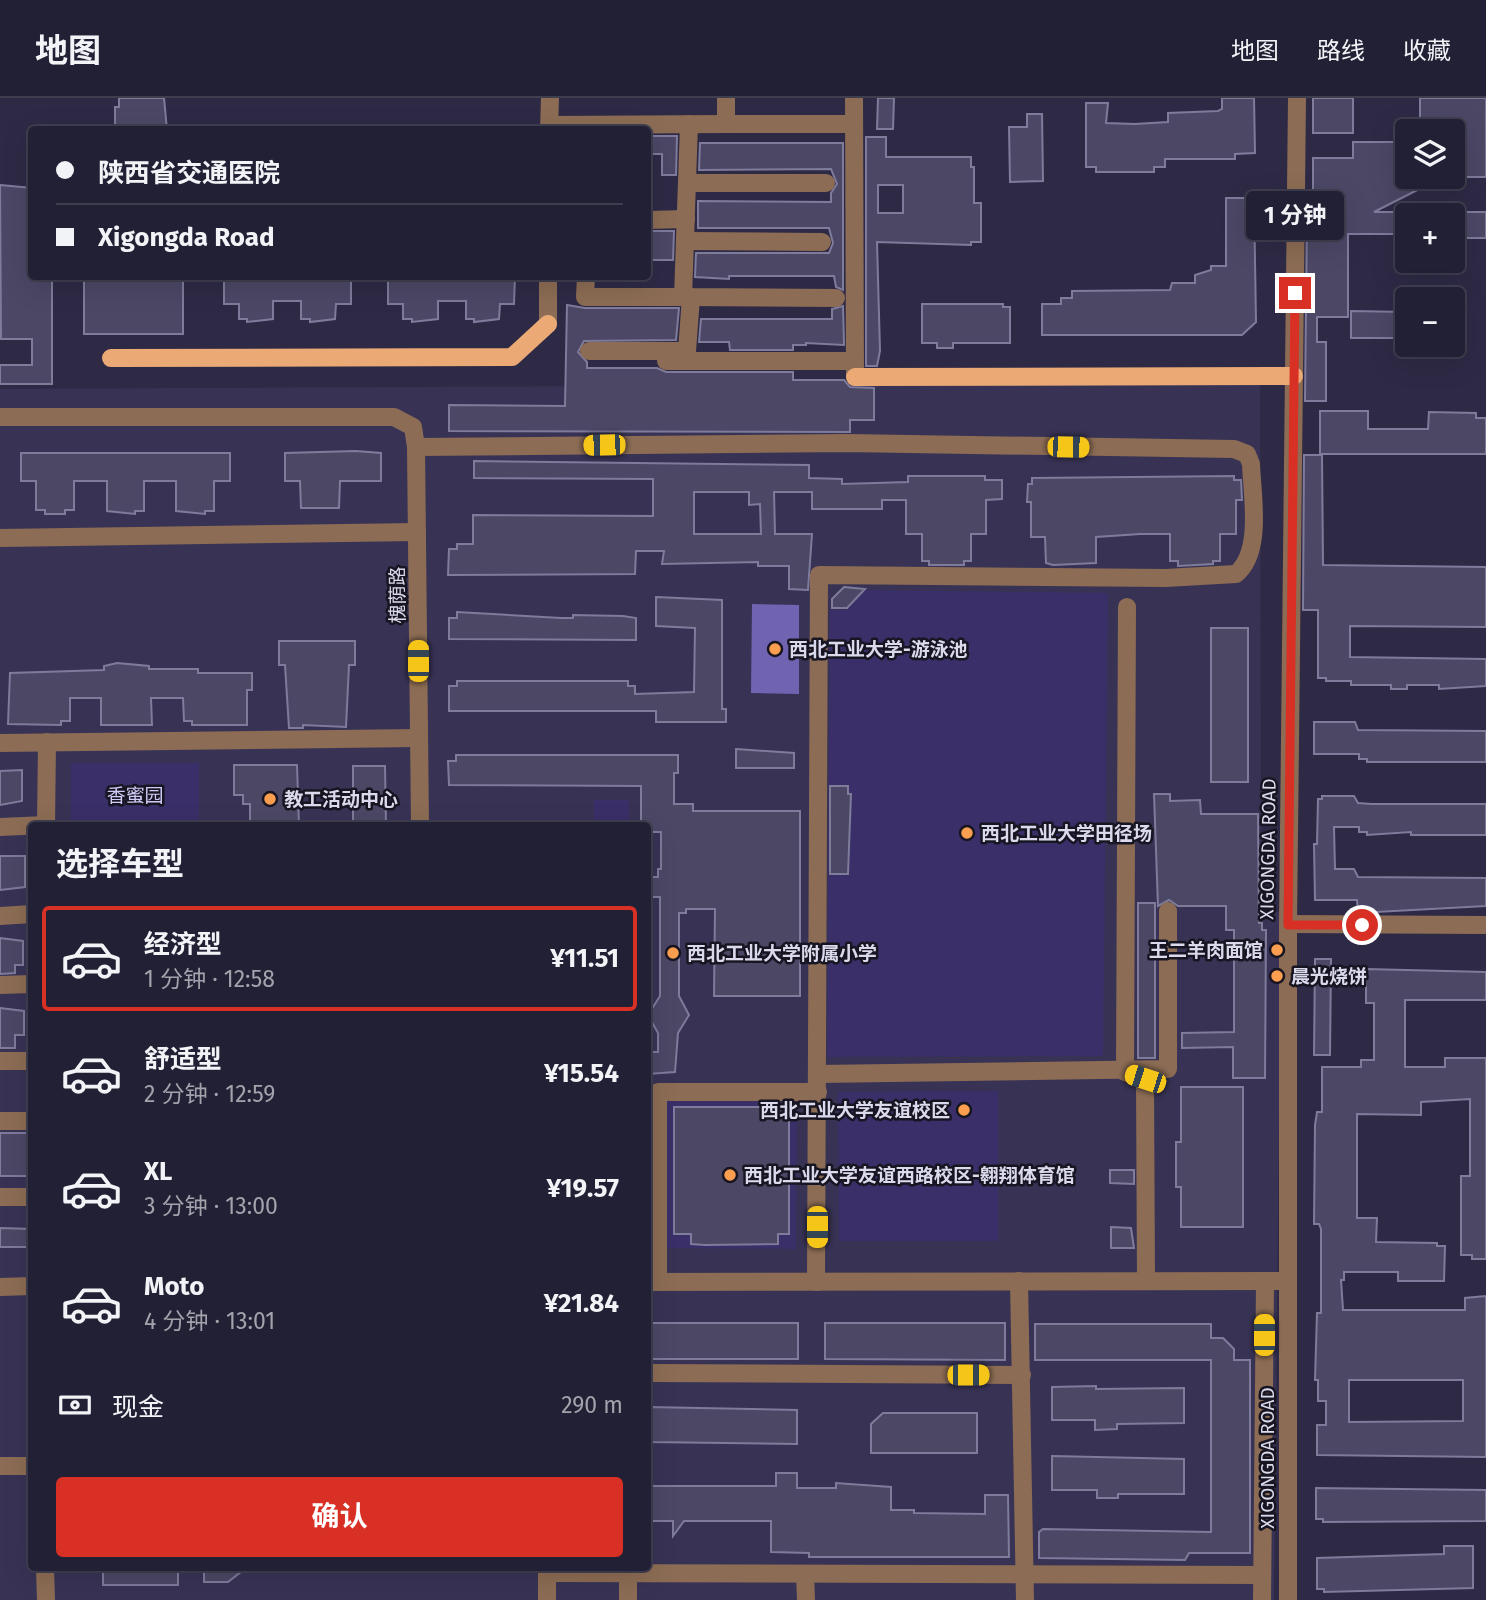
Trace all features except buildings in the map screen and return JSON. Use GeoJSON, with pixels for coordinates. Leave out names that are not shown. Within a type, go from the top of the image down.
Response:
{"type":"FeatureCollection","features":[{"type":"Feature","properties":{"kind":"main road"},"geometry":{"type":"LineString","coordinates":[[111,358],[512,357],[548,324]]}},
{"type":"Feature","properties":{"kind":"main road"},"geometry":{"type":"LineString","coordinates":[[855,369],[1294,376]]}},
{"type":"Feature","properties":{"kind":"street"},"geometry":{"type":"LineString","coordinates":[[550,98],[550,126]]}},
{"type":"Feature","properties":{"kind":"street"},"geometry":{"type":"LineString","coordinates":[[726,98],[726,124]]}},
{"type":"Feature","properties":{"kind":"street"},"geometry":{"type":"LineString","coordinates":[[666,361],[855,369],[854,98]]}},
{"type":"Feature","properties":{"kind":"street","name":"XIGONGDA ROAD"},"geometry":{"type":"LineString","coordinates":[[1289,1600],[1288,925],[1297,98]]}},
{"type":"Feature","properties":{"kind":"street"},"geometry":{"type":"LineString","coordinates":[[589,351],[687,351],[685,241],[689,124]]}},
{"type":"Feature","properties":{"kind":"street"},"geometry":{"type":"LineString","coordinates":[[596,126],[854,124]]}},
{"type":"Feature","properties":{"kind":"street"},"geometry":{"type":"LineString","coordinates":[[687,183],[826,183]]}},
{"type":"Feature","properties":{"kind":"street"},"geometry":{"type":"LineString","coordinates":[[651,220],[686,219]]}},
{"type":"Feature","properties":{"kind":"street"},"geometry":{"type":"LineString","coordinates":[[685,241],[822,242]]}},
{"type":"Feature","properties":{"kind":"street"},"geometry":{"type":"LineString","coordinates":[[548,280],[548,324]]}},
{"type":"Feature","properties":{"kind":"street"},"geometry":{"type":"LineString","coordinates":[[586,280],[585,297],[836,298]]}},
{"type":"Feature","properties":{"kind":"street"},"geometry":{"type":"LineString","coordinates":[[0,417],[394,416],[413,427],[416,447],[846,443],[1234,449],[1247,454],[1251,464],[1252,538],[1243,568],[1236,574],[1167,578],[819,575],[816,1282]]}},
{"type":"Feature","properties":{"kind":"street","name":"槐荫路"},"geometry":{"type":"LineString","coordinates":[[416,447],[420,822]]}},
{"type":"Feature","properties":{"kind":"street"},"geometry":{"type":"LineString","coordinates":[[0,538],[417,533]]}},
{"type":"Feature","properties":{"kind":"street"},"geometry":{"type":"LineString","coordinates":[[1125,1072],[1128,607]]}},
{"type":"Feature","properties":{"kind":"street"},"geometry":{"type":"LineString","coordinates":[[0,743],[419,738]]}},
{"type":"Feature","properties":{"kind":"street"},"geometry":{"type":"LineString","coordinates":[[46,822],[47,742]]}},
{"type":"Feature","properties":{"kind":"street"},"geometry":{"type":"LineString","coordinates":[[0,827],[28,826]]}},
{"type":"Feature","properties":{"kind":"street"},"geometry":{"type":"LineString","coordinates":[[1168,911],[1168,1069],[658,1092],[653,1138],[653,1282],[1288,1280]]}},
{"type":"Feature","properties":{"kind":"street"},"geometry":{"type":"LineString","coordinates":[[0,916],[28,915]]}},
{"type":"Feature","properties":{"kind":"street"},"geometry":{"type":"LineString","coordinates":[[1288,925],[1486,925]]}},
{"type":"Feature","properties":{"kind":"street"},"geometry":{"type":"LineString","coordinates":[[0,985],[28,984]]}},
{"type":"Feature","properties":{"kind":"street"},"geometry":{"type":"LineString","coordinates":[[0,1062],[28,1061]]}},
{"type":"Feature","properties":{"kind":"street"},"geometry":{"type":"LineString","coordinates":[[1125,1072],[1145,1079],[1146,1281]]}},
{"type":"Feature","properties":{"kind":"street"},"geometry":{"type":"LineString","coordinates":[[0,1121],[28,1121]]}},
{"type":"Feature","properties":{"kind":"street"},"geometry":{"type":"LineString","coordinates":[[0,1198],[28,1197]]}},
{"type":"Feature","properties":{"kind":"street"},"geometry":{"type":"LineString","coordinates":[[1019,1281],[1025,1600]]}},
{"type":"Feature","properties":{"kind":"street"},"geometry":{"type":"LineString","coordinates":[[1262,1600],[1265,1282]]}},
{"type":"Feature","properties":{"kind":"street"},"geometry":{"type":"LineString","coordinates":[[0,1287],[28,1286]]}},
{"type":"Feature","properties":{"kind":"street"},"geometry":{"type":"LineString","coordinates":[[651,1373],[1022,1375]]}},
{"type":"Feature","properties":{"kind":"street"},"geometry":{"type":"LineString","coordinates":[[0,1466],[28,1466]]}},
{"type":"Feature","properties":{"kind":"street"},"geometry":{"type":"LineString","coordinates":[[45,1571],[46,1600]]}},
{"type":"Feature","properties":{"kind":"street"},"geometry":{"type":"LineString","coordinates":[[547,1571],[547,1600]]}},
{"type":"Feature","properties":{"kind":"street"},"geometry":{"type":"LineString","coordinates":[[628,1600],[633,1571],[1262,1575]]}},
{"type":"Feature","properties":{"kind":"street"},"geometry":{"type":"LineString","coordinates":[[805,1574],[806,1600]]}},
{"type":"Feature","properties":{"kind":"shaded area","name":"西北工业大学友谊校区"},"geometry":{"type":"Polygon","coordinates":[[[1260,383],[1261,912],[1281,912],[1274,1600],[0,1600],[0,389],[1260,383]]]}},
{"type":"Feature","properties":{"kind":"shaded area","name":"西北工业大学-游泳池"},"geometry":{"type":"Polygon","coordinates":[[[752,604],[799,605],[799,694],[751,693],[752,604]]]}},
{"type":"Feature","properties":{"kind":"green space","name":"西北工业大学田径场"},"geometry":{"type":"Polygon","coordinates":[[[865,590],[1108,593],[1103,1056],[827,1057],[830,610],[847,610],[865,590]]]}},
{"type":"Feature","properties":{"kind":"green space","name":"香蜜园"},"geometry":{"type":"Polygon","coordinates":[[[71,763],[199,763],[199,822],[71,822],[71,763]]]}},
{"type":"Feature","properties":{"kind":"green space"},"geometry":{"type":"Polygon","coordinates":[[[594,800],[629,800],[629,822],[594,822],[594,800]]]}},
{"type":"Feature","properties":{"kind":"green space"},"geometry":{"type":"Polygon","coordinates":[[[998,1091],[998,1241],[839,1241],[838,1092],[998,1091]]]}},
{"type":"Feature","properties":{"kind":"green space","name":"西北工业大学友谊西路校区-翱翔体育馆"},"geometry":{"type":"Polygon","coordinates":[[[664,1101],[797,1102],[796,1249],[664,1248],[664,1101]]]}},
{"type":"Feature","properties":{"kind":"place","name":"西北工业大学-游泳池"},"geometry":{"type":"Point","coordinates":[775,649]}},
{"type":"Feature","properties":{"kind":"place","name":"教工活动中心"},"geometry":{"type":"Point","coordinates":[270,799]}},
{"type":"Feature","properties":{"kind":"place","name":"西北工业大学田径场"},"geometry":{"type":"Point","coordinates":[967,833]}},
{"type":"Feature","properties":{"kind":"place","name":"王二羊肉面馆"},"geometry":{"type":"Point","coordinates":[1277,950]}},
{"type":"Feature","properties":{"kind":"place","name":"西北工业大学附属小学"},"geometry":{"type":"Point","coordinates":[673,953]}},
{"type":"Feature","properties":{"kind":"place","name":"晨光烧饼"},"geometry":{"type":"Point","coordinates":[1277,976]}},
{"type":"Feature","properties":{"kind":"place","name":"西北工业大学友谊校区"},"geometry":{"type":"Point","coordinates":[964,1110]}},
{"type":"Feature","properties":{"kind":"place","name":"西北工业大学友谊西路校区-翱翔体育馆"},"geometry":{"type":"Point","coordinates":[730,1175]}},
{"type":"Feature","properties":{"kind":"route"},"geometry":{"type":"LineString","coordinates":[[1295,293],[1288,925],[1362,925]]}}]}
